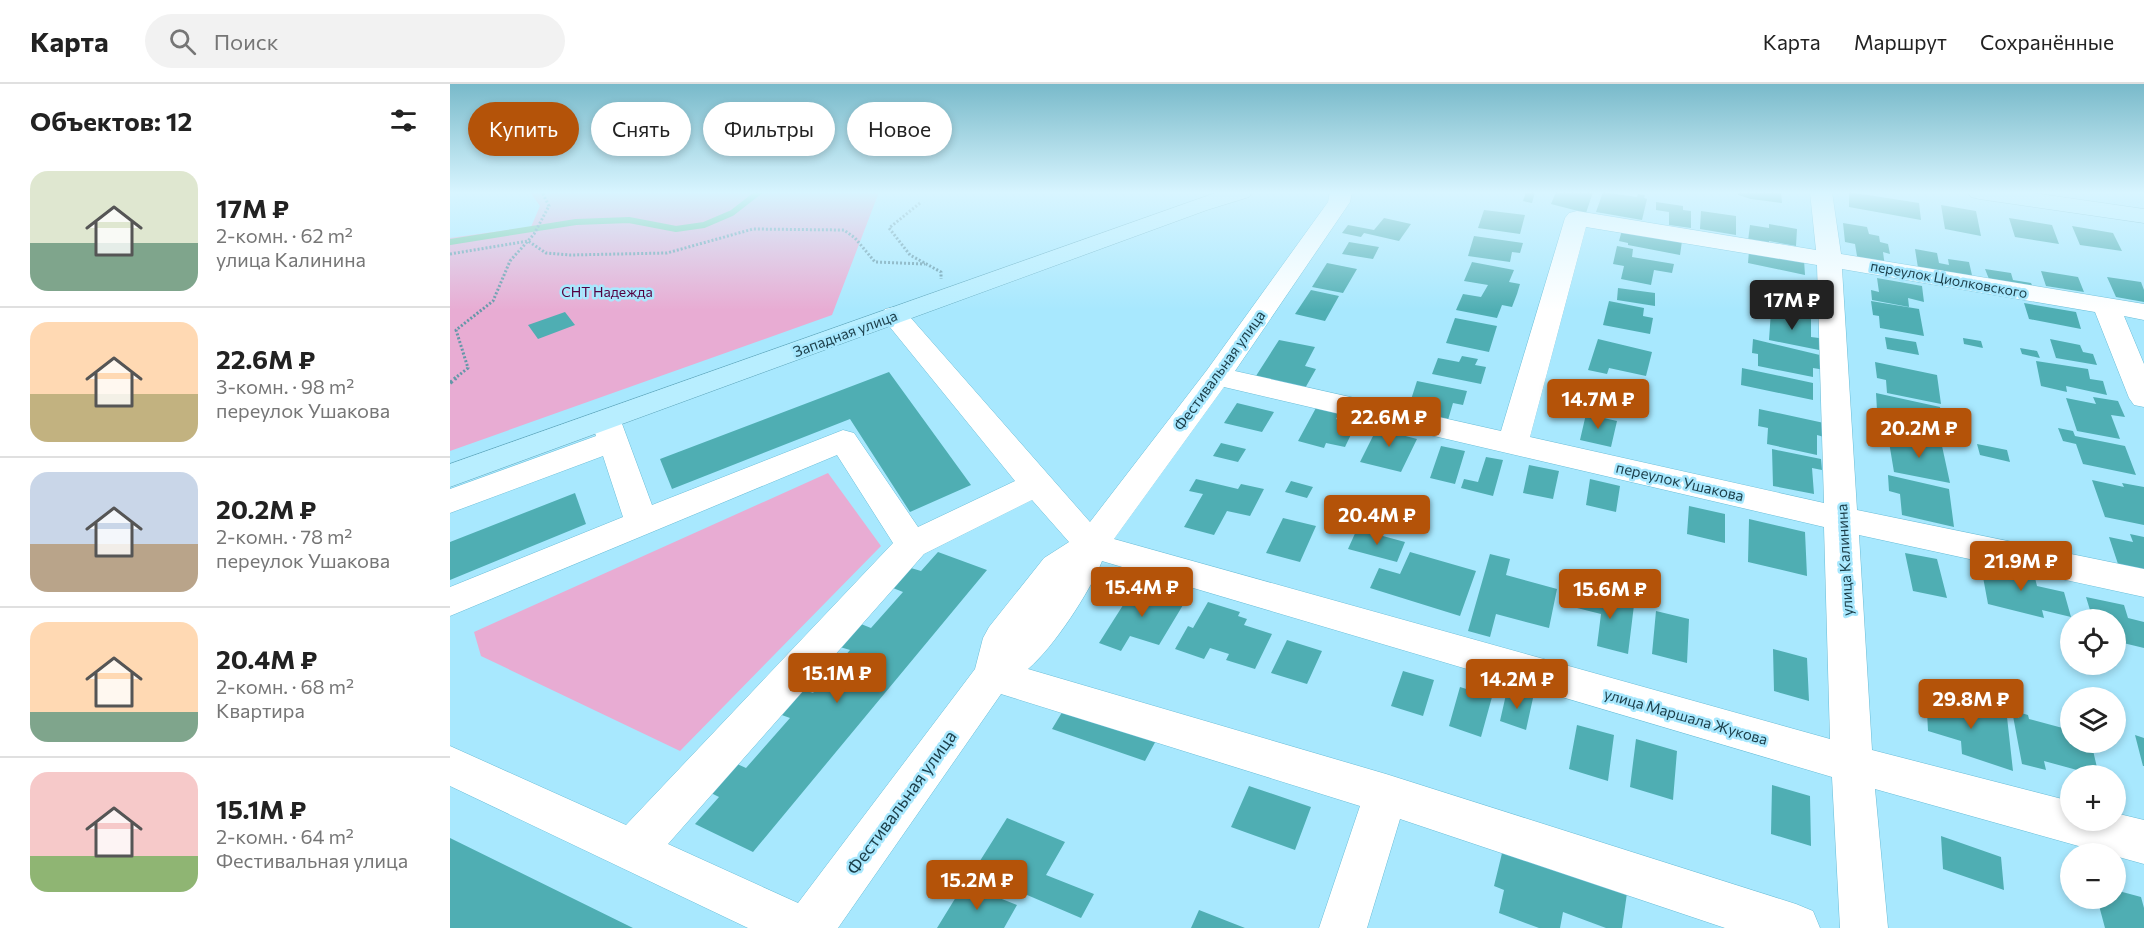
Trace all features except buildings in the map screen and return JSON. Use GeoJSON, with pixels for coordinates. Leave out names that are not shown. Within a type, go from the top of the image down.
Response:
{"type":"FeatureCollection","features":[{"type":"Feature","properties":{"kind":"main road","name":"Западная улица"},"geometry":{"type":"LineString","coordinates":[[450,476],[609,430],[894,315],[1130,231]]}},
{"type":"Feature","properties":{"kind":"street","name":"Фестивальная улица"},"geometry":{"type":"LineString","coordinates":[[809,928],[993,675],[1029,646],[1080,572],[1091,544],[1216,376],[1318,231]]}},
{"type":"Feature","properties":{"kind":"street","name":"переулок Циолковского"},"geometry":{"type":"LineString","coordinates":[[1513,442],[1573,231]]}},
{"type":"Feature","properties":{"kind":"street","name":"переулок Циолковского"},"geometry":{"type":"LineString","coordinates":[[1659,231],[2144,312]]}},
{"type":"Feature","properties":{"kind":"street","name":"улица Калинина"},"geometry":{"type":"LineString","coordinates":[[1826,231],[1842,519],[1852,764],[1864,928]]}},
{"type":"Feature","properties":{"kind":"street"},"geometry":{"type":"LineString","coordinates":[[2106,306],[2144,398]]}},
{"type":"Feature","properties":{"kind":"street"},"geometry":{"type":"LineString","coordinates":[[894,315],[1036,484],[1091,544]]}},
{"type":"Feature","properties":{"kind":"street","name":"переулок Ушакова"},"geometry":{"type":"LineString","coordinates":[[1216,376],[1842,519],[2144,583]]}},
{"type":"Feature","properties":{"kind":"street"},"geometry":{"type":"LineString","coordinates":[[450,501],[609,430],[641,522]]}},
{"type":"Feature","properties":{"kind":"street"},"geometry":{"type":"LineString","coordinates":[[450,602],[843,440],[912,545]]}},
{"type":"Feature","properties":{"kind":"street"},"geometry":{"type":"LineString","coordinates":[[633,850],[912,545],[1036,484]]}},
{"type":"Feature","properties":{"kind":"street","name":"улица Маршала Жукова"},"geometry":{"type":"LineString","coordinates":[[1091,544],[1852,764],[2144,842]]}},
{"type":"Feature","properties":{"kind":"street"},"geometry":{"type":"LineString","coordinates":[[993,675],[1386,794],[1796,928]]}},
{"type":"Feature","properties":{"kind":"street"},"geometry":{"type":"LineString","coordinates":[[450,765],[800,928]]}},
{"type":"Feature","properties":{"kind":"street"},"geometry":{"type":"LineString","coordinates":[[1343,928],[1386,794]]}},
{"type":"Feature","properties":{"kind":"path"},"geometry":{"type":"LineString","coordinates":[[450,383],[468,368],[456,330],[494,301],[510,261],[534,231]]}},
{"type":"Feature","properties":{"kind":"path"},"geometry":{"type":"LineString","coordinates":[[450,254],[528,241],[546,253],[570,255],[667,253],[744,231]]}},
{"type":"Feature","properties":{"kind":"path"},"geometry":{"type":"LineString","coordinates":[[846,231],[855,238],[874,262],[926,264]]}},
{"type":"Feature","properties":{"kind":"path"},"geometry":{"type":"LineString","coordinates":[[892,231],[910,255],[941,272],[942,298]]}},
{"type":"Feature","properties":{"kind":"green space","name":"СНТ Надежда"},"geometry":{"type":"Polygon","coordinates":[[[499,231],[864,231],[832,315],[450,451],[450,238],[499,231]]]}},
{"type":"Feature","properties":{"kind":"green space"},"geometry":{"type":"Polygon","coordinates":[[[828,473],[881,546],[680,751],[481,656],[474,632],[828,473]]]}},
{"type":"Feature","properties":{"kind":"waterway"},"geometry":{"type":"LineString","coordinates":[[450,242],[517,231]]}}]}
